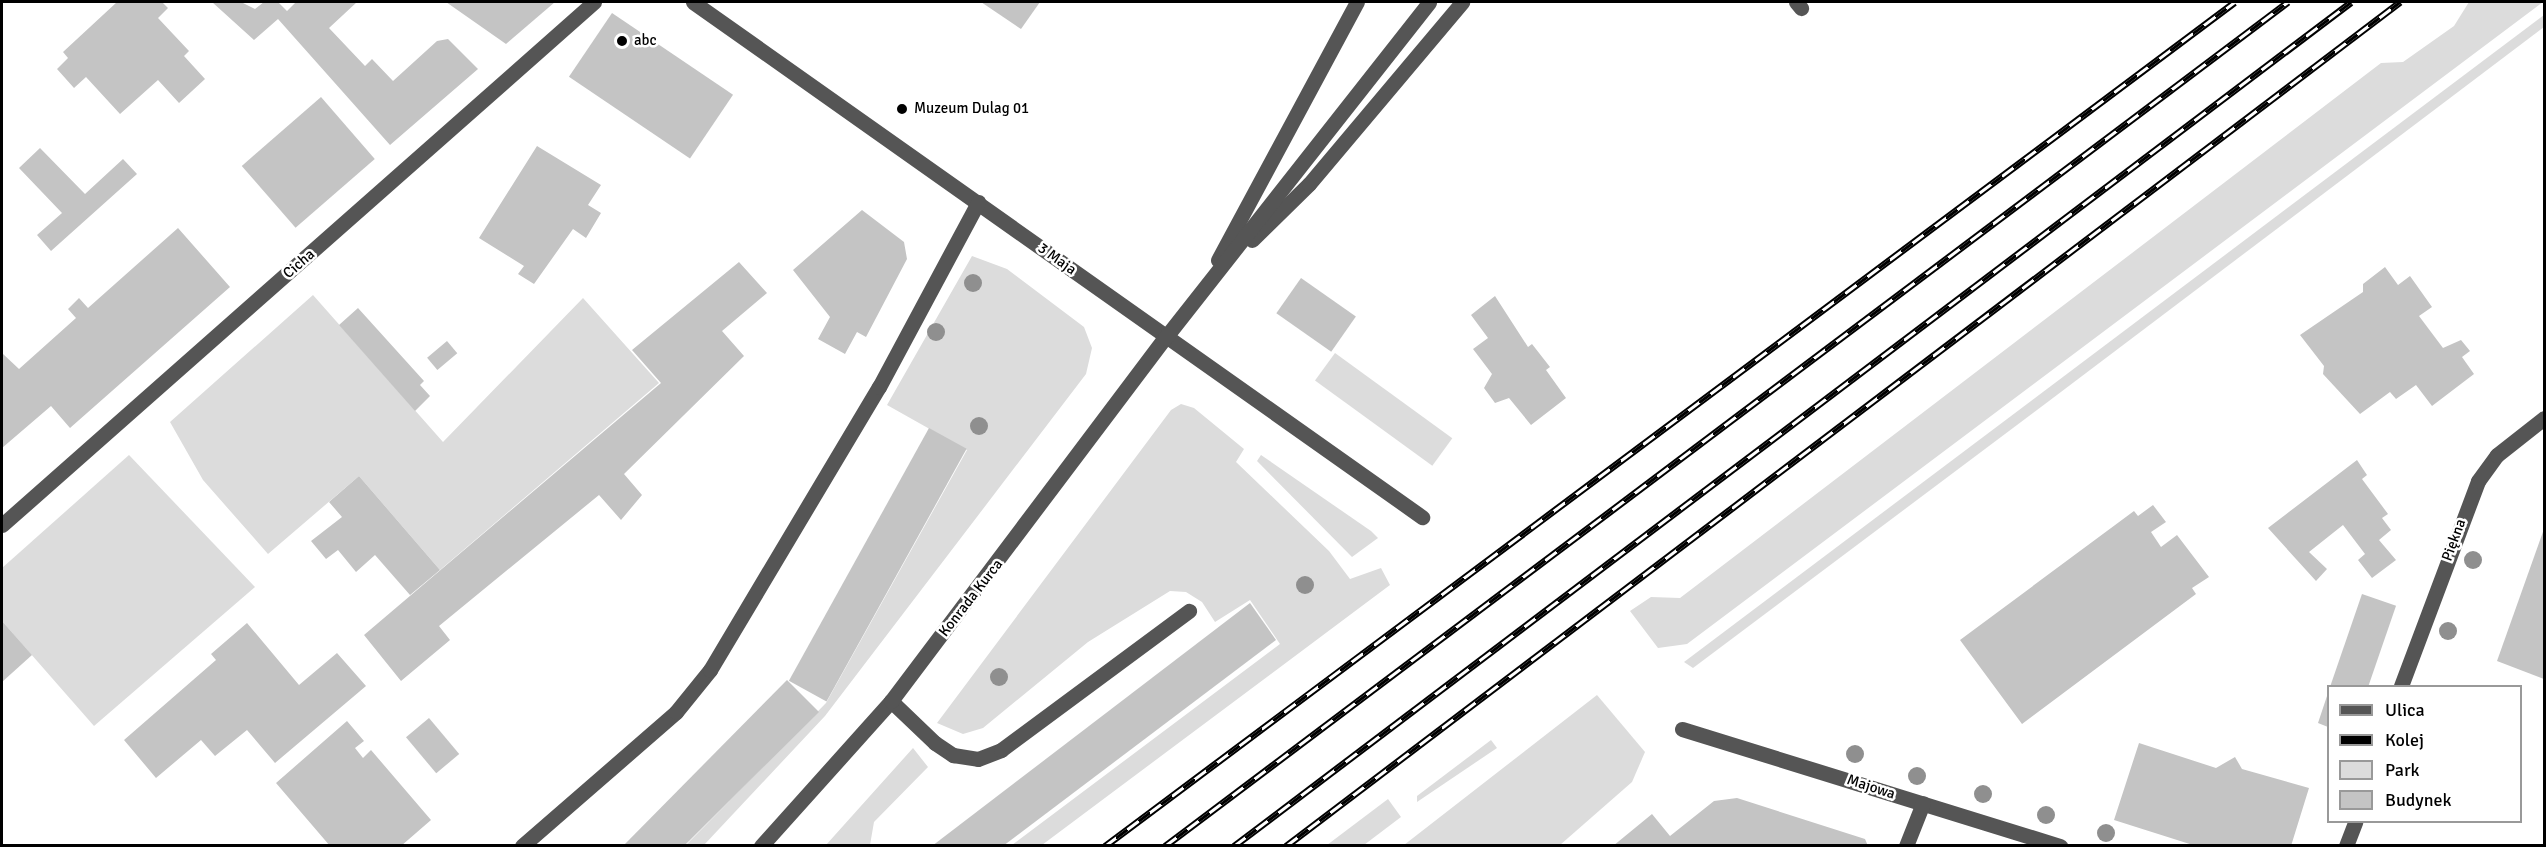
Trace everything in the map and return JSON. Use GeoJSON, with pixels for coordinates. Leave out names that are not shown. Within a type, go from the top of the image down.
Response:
{"type":"FeatureCollection","features":[{"type":"Feature","properties":{"kind":"street","name":"Cicha"},"geometry":{"type":"LineString","coordinates":[[2,525],[594,2]]}},
{"type":"Feature","properties":{"kind":"street","name":"3 Maja"},"geometry":{"type":"LineString","coordinates":[[693,2],[978,202],[1165,338],[1422,517]]}},
{"type":"Feature","properties":{"kind":"street"},"geometry":{"type":"LineString","coordinates":[[1205,287],[1251,192],[1357,2]]}},
{"type":"Feature","properties":{"kind":"street"},"geometry":{"type":"LineString","coordinates":[[1205,287],[1429,2]]}},
{"type":"Feature","properties":{"kind":"street"},"geometry":{"type":"LineString","coordinates":[[1205,287],[1309,184],[1462,2]]}},
{"type":"Feature","properties":{"kind":"street"},"geometry":{"type":"LineString","coordinates":[[522,846],[676,712],[710,670],[879,387],[978,202]]}},
{"type":"Feature","properties":{"kind":"street","name":"Konrada Kurca"},"geometry":{"type":"LineString","coordinates":[[761,846],[891,701],[1205,287]]}},
{"type":"Feature","properties":{"kind":"street","name":"Piękna"},"geometry":{"type":"LineString","coordinates":[[2402,685],[2478,481],[2497,455],[2544,418]]}},
{"type":"Feature","properties":{"kind":"street"},"geometry":{"type":"LineString","coordinates":[[891,701],[934,743],[953,755],[978,759],[1001,750],[1189,611]]}},
{"type":"Feature","properties":{"kind":"street","name":"Majowa"},"geometry":{"type":"LineString","coordinates":[[1682,729],[2060,846]]}},
{"type":"Feature","properties":{"kind":"street"},"geometry":{"type":"LineString","coordinates":[[1906,846],[1923,803]]}},
{"type":"Feature","properties":{"kind":"street"},"geometry":{"type":"LineString","coordinates":[[2346,846],[2355,823]]}},
{"type":"Feature","properties":{"kind":"green space"},"geometry":{"type":"Polygon","coordinates":[[[2469,2],[2543,2],[1687,644],[1658,648],[1630,611],[1651,597],[1680,598],[2381,63],[2403,62],[2454,26],[2469,2]]]}},
{"type":"Feature","properties":{"kind":"green space"},"geometry":{"type":"Polygon","coordinates":[[[2544,15],[2544,27],[2049,401],[1693,668],[1684,662],[2544,15]]]}},
{"type":"Feature","properties":{"kind":"green space"},"geometry":{"type":"Polygon","coordinates":[[[972,256],[1007,269],[1084,327],[1092,348],[1086,374],[825,716],[704,845],[686,845],[826,703],[967,450],[887,405],[972,256]]]}},
{"type":"Feature","properties":{"kind":"green space"},"geometry":{"type":"Polygon","coordinates":[[[313,295],[443,442],[583,298],[659,383],[440,570],[359,476],[268,554],[203,480],[170,422],[313,295]]]}},
{"type":"Feature","properties":{"kind":"green space"},"geometry":{"type":"Polygon","coordinates":[[[1335,353],[1452,438],[1432,466],[1315,381],[1335,353]]]}},
{"type":"Feature","properties":{"kind":"green space"},"geometry":{"type":"Polygon","coordinates":[[[1181,404],[1194,408],[1244,449],[1236,462],[1329,551],[1350,579],[1381,568],[1390,585],[1042,845],[1012,845],[1280,644],[1250,600],[1215,622],[1202,602],[1186,592],[1170,591],[1088,642],[983,728],[963,734],[937,723],[1171,410],[1181,404]]]}},
{"type":"Feature","properties":{"kind":"green space"},"geometry":{"type":"Polygon","coordinates":[[[129,455],[255,587],[94,726],[2,621],[2,568],[129,455]]]}},
{"type":"Feature","properties":{"kind":"green space"},"geometry":{"type":"Polygon","coordinates":[[[1261,455],[1378,538],[1352,557],[1257,461],[1261,455]]]}},
{"type":"Feature","properties":{"kind":"green space"},"geometry":{"type":"Polygon","coordinates":[[[1597,695],[1645,752],[1632,782],[1560,845],[1404,845],[1597,695]]]}},
{"type":"Feature","properties":{"kind":"green space"},"geometry":{"type":"Polygon","coordinates":[[[1491,740],[1497,748],[1417,802],[1417,796],[1491,740]]]}},
{"type":"Feature","properties":{"kind":"green space"},"geometry":{"type":"Polygon","coordinates":[[[913,748],[928,767],[874,822],[870,845],[826,845],[913,748]]]}},
{"type":"Feature","properties":{"kind":"green space"},"geometry":{"type":"Polygon","coordinates":[[[1388,799],[1401,817],[1364,845],[1327,845],[1388,799]]]}},
{"type":"Feature","properties":{"kind":"building"},"geometry":{"type":"Polygon","coordinates":[[[117,2],[162,2],[168,8],[158,18],[189,51],[184,56],[205,79],[179,103],[158,80],[120,114],[86,77],[74,88],[57,69],[68,58],[63,52],[117,2]]]}},
{"type":"Feature","properties":{"kind":"building"},"geometry":{"type":"Polygon","coordinates":[[[212,2],[241,2],[255,9],[264,2],[278,2],[287,11],[296,2],[357,2],[329,28],[365,66],[372,59],[393,81],[437,41],[448,39],[478,69],[390,145],[278,19],[254,40],[212,2]]]}},
{"type":"Feature","properties":{"kind":"building"},"geometry":{"type":"Polygon","coordinates":[[[446,2],[555,2],[506,44],[446,2]]]}},
{"type":"Feature","properties":{"kind":"building"},"geometry":{"type":"Polygon","coordinates":[[[981,2],[1040,2],[1021,29],[981,2]]]}},
{"type":"Feature","properties":{"kind":"building"},"geometry":{"type":"Polygon","coordinates":[[[612,13],[733,95],[690,158],[569,77],[612,13]]]}},
{"type":"Feature","properties":{"kind":"building"},"geometry":{"type":"Polygon","coordinates":[[[321,97],[375,159],[296,228],[242,166],[321,97]]]}},
{"type":"Feature","properties":{"kind":"building"},"geometry":{"type":"Polygon","coordinates":[[[537,146],[601,185],[588,205],[601,213],[586,238],[573,229],[534,284],[518,274],[524,266],[479,238],[537,146]]]}},
{"type":"Feature","properties":{"kind":"building"},"geometry":{"type":"Polygon","coordinates":[[[40,148],[85,194],[123,159],[137,174],[51,251],[37,235],[62,213],[19,168],[40,148]]]}},
{"type":"Feature","properties":{"kind":"building"},"geometry":{"type":"Polygon","coordinates":[[[862,210],[904,242],[907,259],[866,337],[857,332],[845,354],[818,339],[830,317],[793,270],[862,210]]]}},
{"type":"Feature","properties":{"kind":"building"},"geometry":{"type":"Polygon","coordinates":[[[178,228],[230,287],[70,428],[51,406],[2,448],[2,353],[19,369],[76,318],[68,309],[79,298],[88,308],[178,228]]]}},
{"type":"Feature","properties":{"kind":"building"},"geometry":{"type":"Polygon","coordinates":[[[739,262],[767,293],[722,331],[744,356],[624,474],[642,495],[621,520],[599,495],[439,626],[450,640],[401,681],[364,635],[661,383],[632,350],[739,262]]]}},
{"type":"Feature","properties":{"kind":"building"},"geometry":{"type":"Polygon","coordinates":[[[2385,267],[2398,285],[2410,276],[2432,307],[2419,316],[2443,348],[2461,340],[2470,351],[2462,357],[2474,374],[2432,406],[2416,385],[2396,399],[2390,392],[2360,414],[2323,374],[2324,366],[2300,335],[2363,292],[2363,284],[2385,267]]]}},
{"type":"Feature","properties":{"kind":"building"},"geometry":{"type":"Polygon","coordinates":[[[1301,278],[1356,316],[1331,352],[1276,313],[1301,278]]]}},
{"type":"Feature","properties":{"kind":"building"},"geometry":{"type":"Polygon","coordinates":[[[1495,296],[1528,347],[1532,344],[1550,367],[1546,370],[1566,398],[1531,425],[1509,398],[1495,403],[1484,388],[1492,374],[1473,349],[1488,338],[1471,315],[1495,296]]]}},
{"type":"Feature","properties":{"kind":"building"},"geometry":{"type":"Polygon","coordinates":[[[358,308],[424,381],[420,385],[430,396],[415,411],[339,325],[358,308]]]}},
{"type":"Feature","properties":{"kind":"building"},"geometry":{"type":"Polygon","coordinates":[[[447,341],[457,353],[437,370],[427,358],[447,341]]]}},
{"type":"Feature","properties":{"kind":"building"},"geometry":{"type":"Polygon","coordinates":[[[929,428],[967,449],[826,702],[789,681],[929,428]]]}},
{"type":"Feature","properties":{"kind":"building"},"geometry":{"type":"Polygon","coordinates":[[[2357,460],[2367,475],[2362,479],[2388,514],[2382,518],[2391,530],[2379,540],[2396,560],[2372,578],[2358,560],[2365,554],[2343,525],[2309,552],[2327,569],[2316,581],[2268,528],[2357,460]]]}},
{"type":"Feature","properties":{"kind":"building"},"geometry":{"type":"Polygon","coordinates":[[[359,476],[440,570],[410,595],[375,555],[356,572],[338,550],[326,559],[311,541],[342,517],[329,502],[359,476]]]}},
{"type":"Feature","properties":{"kind":"building"},"geometry":{"type":"Polygon","coordinates":[[[2153,505],[2166,522],[2151,532],[2161,547],[2177,535],[2209,577],[2192,588],[2196,594],[2022,724],[1960,640],[2134,511],[2138,516],[2153,505]]]}},
{"type":"Feature","properties":{"kind":"building"},"geometry":{"type":"Polygon","coordinates":[[[2544,529],[2544,679],[2497,661],[2544,529]]]}},
{"type":"Feature","properties":{"kind":"building"},"geometry":{"type":"Polygon","coordinates":[[[2362,594],[2396,606],[2369,685],[2331,685],[2362,594]]]}},
{"type":"Feature","properties":{"kind":"building"},"geometry":{"type":"Polygon","coordinates":[[[1250,603],[1276,640],[1003,846],[932,846],[1250,603]]]}},
{"type":"Feature","properties":{"kind":"building"},"geometry":{"type":"Polygon","coordinates":[[[2,621],[32,655],[2,682],[2,621]]]}},
{"type":"Feature","properties":{"kind":"building"},"geometry":{"type":"Polygon","coordinates":[[[247,623],[299,685],[337,653],[366,686],[275,763],[247,730],[215,756],[201,740],[156,778],[124,740],[216,660],[211,654],[247,623]]]}},
{"type":"Feature","properties":{"kind":"building"},"geometry":{"type":"Polygon","coordinates":[[[787,680],[819,712],[684,846],[623,846],[787,680]]]}},
{"type":"Feature","properties":{"kind":"building"},"geometry":{"type":"Polygon","coordinates":[[[2327,696],[2327,727],[2318,723],[2327,696]]]}},
{"type":"Feature","properties":{"kind":"building"},"geometry":{"type":"Polygon","coordinates":[[[429,718],[459,754],[436,773],[406,737],[429,718]]]}},
{"type":"Feature","properties":{"kind":"building"},"geometry":{"type":"Polygon","coordinates":[[[347,721],[364,741],[355,748],[363,758],[371,750],[431,820],[401,846],[330,846],[276,783],[347,721]]]}},
{"type":"Feature","properties":{"kind":"building"},"geometry":{"type":"Polygon","coordinates":[[[2139,743],[2216,768],[2235,757],[2242,769],[2309,788],[2291,846],[2196,846],[2114,820],[2139,743]]]}},
{"type":"Feature","properties":{"kind":"building"},"geometry":{"type":"Polygon","coordinates":[[[1737,798],[1865,839],[1868,846],[1613,846],[1652,814],[1670,836],[1714,801],[1737,798]]]}},
{"type":"Feature","properties":{"kind":"railway"},"geometry":{"type":"LineString","coordinates":[[1105,846],[2235,2]]}},
{"type":"Feature","properties":{"kind":"railway"},"geometry":{"type":"LineString","coordinates":[[1165,846],[2288,2]]}},
{"type":"Feature","properties":{"kind":"railway"},"geometry":{"type":"LineString","coordinates":[[1234,846],[2351,2]]}},
{"type":"Feature","properties":{"kind":"railway"},"geometry":{"type":"LineString","coordinates":[[1286,846],[2400,2]]}},
{"type":"Feature","properties":{"kind":"place","name":"abc"},"geometry":{"type":"Point","coordinates":[622,41]}},
{"type":"Feature","properties":{"kind":"place","name":"Muzeum Dulag 01"},"geometry":{"type":"Point","coordinates":[902,109]}}]}
